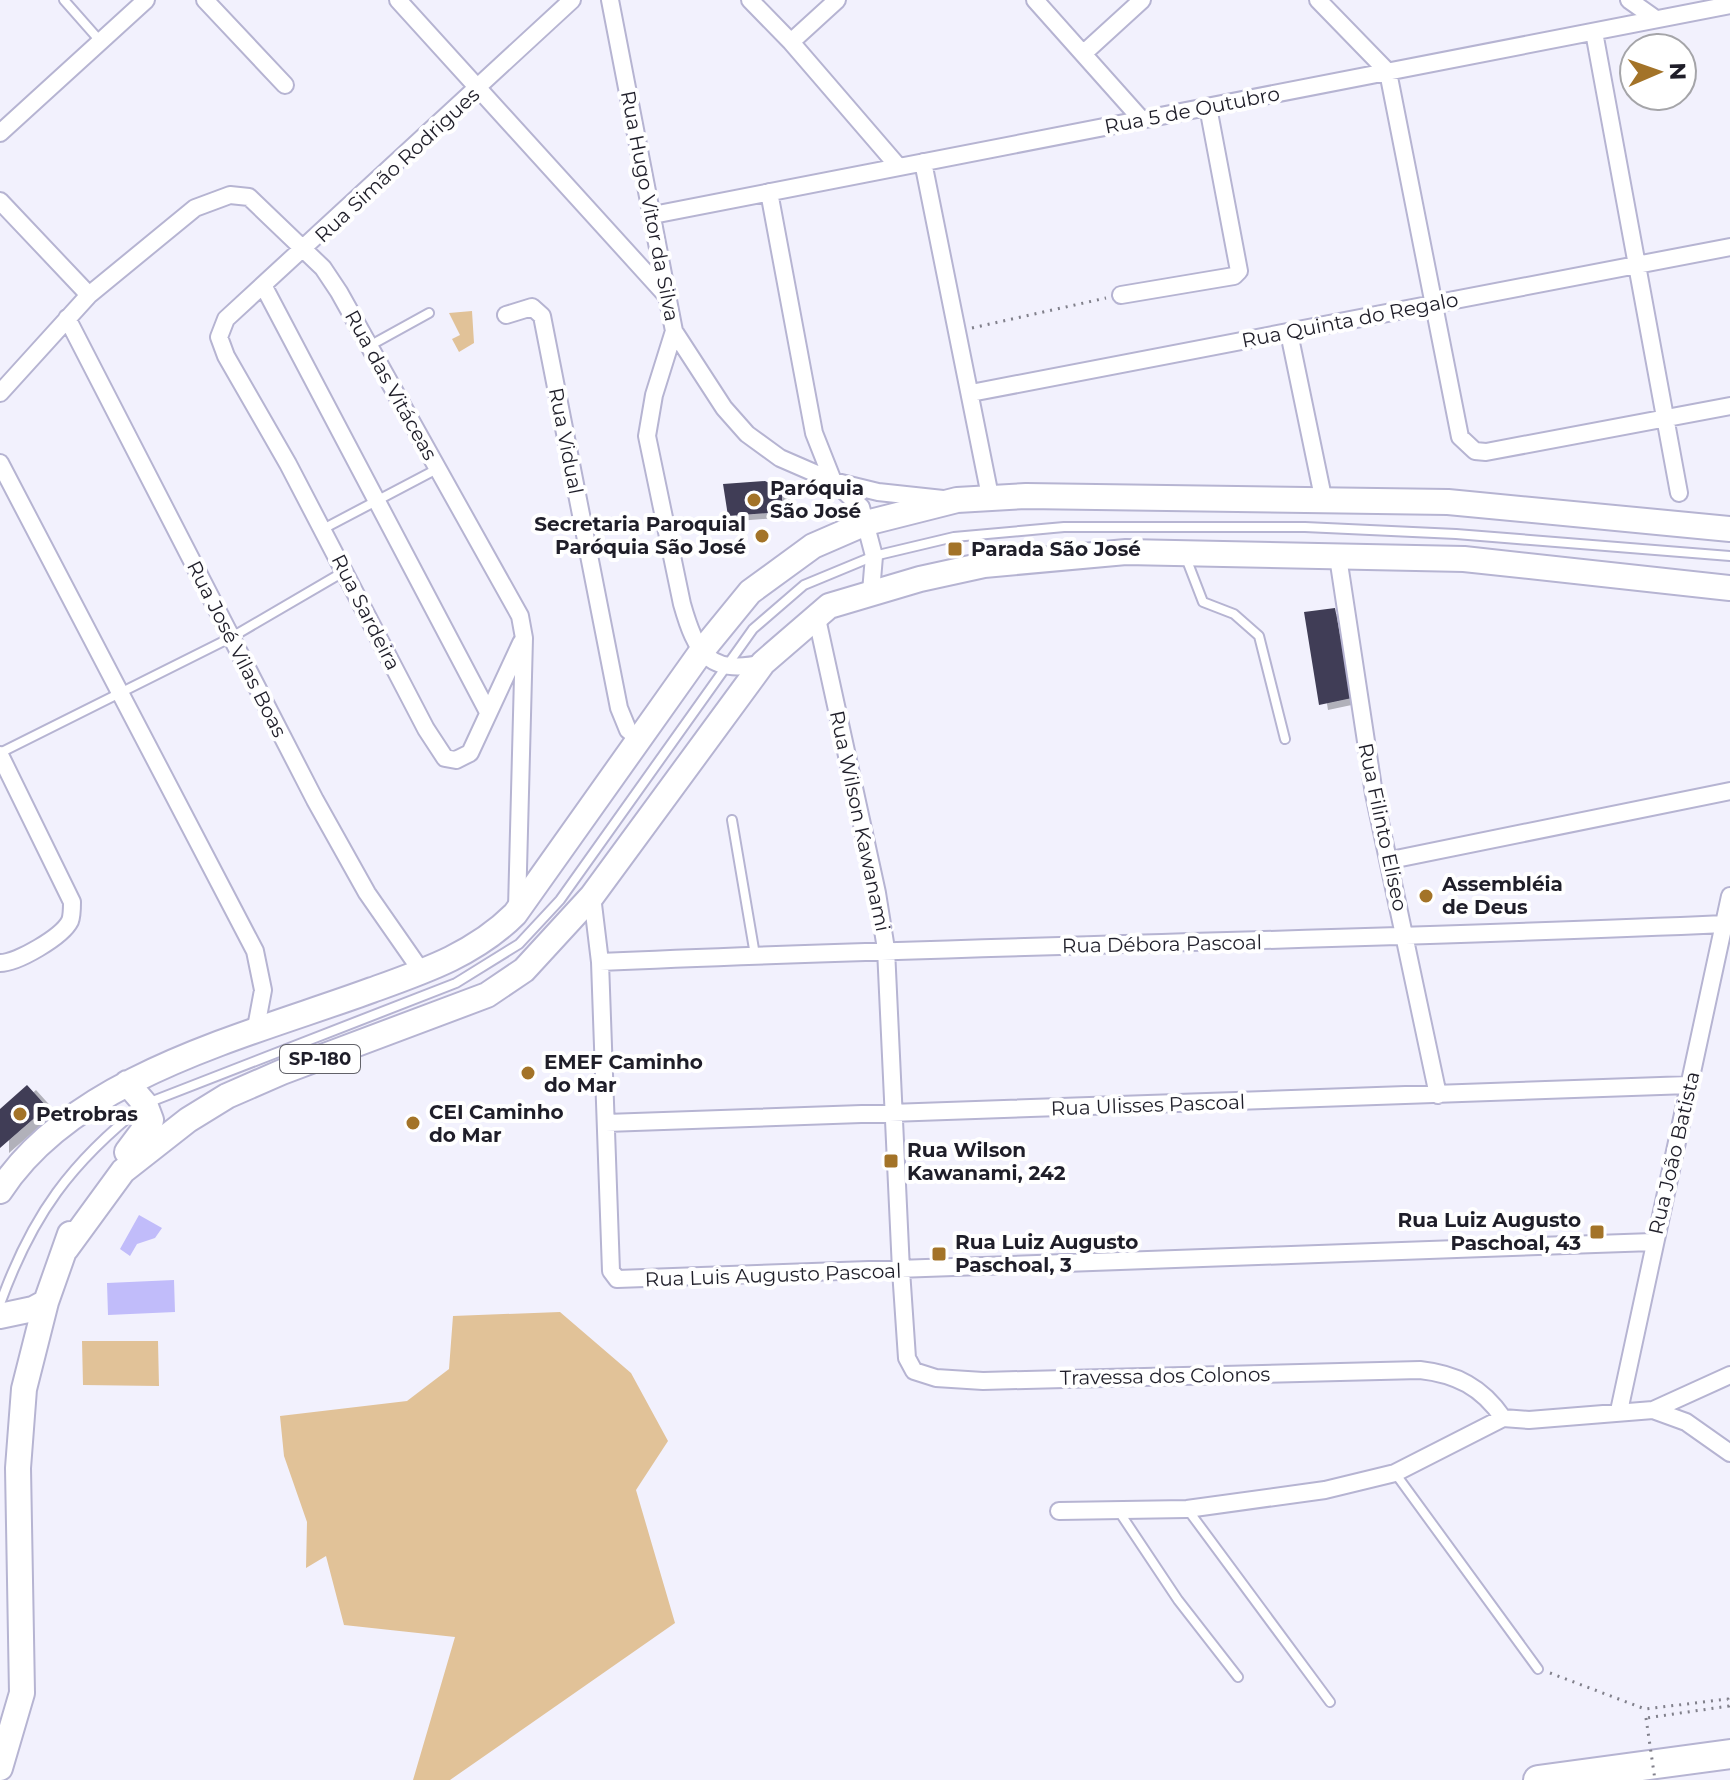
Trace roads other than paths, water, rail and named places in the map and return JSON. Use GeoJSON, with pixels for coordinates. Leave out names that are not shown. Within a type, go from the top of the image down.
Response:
{"type":"FeatureCollection","features":[{"type":"Feature","properties":{"kind":"highway"},"geometry":{"type":"LineString","coordinates":[[1538,1780],[1730,1754]]}},
{"type":"Feature","properties":{"kind":"main road"},"geometry":{"type":"LineString","coordinates":[[0,1191],[29,1153],[61,1123],[127,1083],[471,951],[515,914],[737,605],[789,562],[840,533],[866,523],[957,500],[990,496],[1323,497],[1448,502],[1730,529]]}},
{"type":"Feature","properties":{"kind":"main road"},"geometry":{"type":"LineString","coordinates":[[592,896],[763,663],[816,614],[871,592],[984,565],[1126,552],[1464,559],[1730,588]]}},
{"type":"Feature","properties":{"kind":"main road","name":"SP-180"},"geometry":{"type":"LineString","coordinates":[[0,1768],[22,1693],[19,1430],[30,1361],[46,1302],[66,1249],[123,1171],[188,1120],[227,1096],[282,1072],[487,995],[524,970],[592,896]]}},
{"type":"Feature","properties":{"kind":"main road"},"geometry":{"type":"LineString","coordinates":[[66,1249],[74,1222],[90,1195],[151,1120],[145,1104],[127,1083]]}},
{"type":"Feature","properties":{"kind":"main road"},"geometry":{"type":"LineString","coordinates":[[0,1316],[33,1309],[46,1302]]}},
{"type":"Feature","properties":{"kind":"street"},"geometry":{"type":"LineString","coordinates":[[0,133],[146,0]]}},
{"type":"Feature","properties":{"kind":"street"},"geometry":{"type":"LineString","coordinates":[[205,0],[285,85]]}},
{"type":"Feature","properties":{"kind":"street"},"geometry":{"type":"LineString","coordinates":[[398,0],[481,87],[572,195],[666,295]]}},
{"type":"Feature","properties":{"kind":"street","name":"Rua Simão Rodrigues"},"geometry":{"type":"LineString","coordinates":[[220,328],[572,0]]}},
{"type":"Feature","properties":{"kind":"street","name":"Rua Hugo Vitor da Silva"},"geometry":{"type":"LineString","coordinates":[[610,0],[674,331],[724,408],[747,434],[780,458],[833,481],[878,492],[957,500]]}},
{"type":"Feature","properties":{"kind":"street"},"geometry":{"type":"LineString","coordinates":[[750,0],[791,42],[897,165]]}},
{"type":"Feature","properties":{"kind":"street"},"geometry":{"type":"LineString","coordinates":[[791,42],[837,0]]}},
{"type":"Feature","properties":{"kind":"street"},"geometry":{"type":"LineString","coordinates":[[1035,0],[1142,120]]}},
{"type":"Feature","properties":{"kind":"street"},"geometry":{"type":"LineString","coordinates":[[1084,53],[1142,0]]}},
{"type":"Feature","properties":{"kind":"street"},"geometry":{"type":"LineString","coordinates":[[1318,0],[1388,72],[1460,437],[1475,451],[1486,452],[1730,406]]}},
{"type":"Feature","properties":{"kind":"street"},"geometry":{"type":"LineString","coordinates":[[1629,0],[1653,17]]}},
{"type":"Feature","properties":{"kind":"street","name":"Rua 5 de Outubro"},"geometry":{"type":"LineString","coordinates":[[653,215],[897,165],[1594,32],[1653,17],[1730,5]]}},
{"type":"Feature","properties":{"kind":"street"},"geometry":{"type":"LineString","coordinates":[[1594,32],[1679,493]]}},
{"type":"Feature","properties":{"kind":"street"},"geometry":{"type":"LineString","coordinates":[[1121,295],[1238,273],[1208,107]]}},
{"type":"Feature","properties":{"kind":"street"},"geometry":{"type":"LineString","coordinates":[[923,162],[990,496]]}},
{"type":"Feature","properties":{"kind":"street"},"geometry":{"type":"LineString","coordinates":[[769,192],[814,433],[833,481]]}},
{"type":"Feature","properties":{"kind":"street","name":"Rua das Vitáceas"},"geometry":{"type":"LineString","coordinates":[[0,393],[89,295],[195,208],[230,195],[249,197],[323,268],[371,345],[520,616],[524,638],[515,914]]}},
{"type":"Feature","properties":{"kind":"street"},"geometry":{"type":"LineString","coordinates":[[0,201],[89,295]]}},
{"type":"Feature","properties":{"kind":"street","name":"Rua Quinta do Regalo"},"geometry":{"type":"LineString","coordinates":[[971,393],[1730,247]]}},
{"type":"Feature","properties":{"kind":"street"},"geometry":{"type":"LineString","coordinates":[[263,285],[488,712]]}},
{"type":"Feature","properties":{"kind":"street","name":"Rua Vidual"},"geometry":{"type":"LineString","coordinates":[[506,315],[532,307],[542,316],[619,708],[628,730],[641,741]]}},
{"type":"Feature","properties":{"kind":"street","name":"Rua José Vilas Boas"},"geometry":{"type":"LineString","coordinates":[[67,318],[367,893],[422,972]]}},
{"type":"Feature","properties":{"kind":"street","name":"Rua Sardeira"},"geometry":{"type":"LineString","coordinates":[[220,328],[226,356],[323,529],[445,758],[456,760],[466,757],[524,638]]}},
{"type":"Feature","properties":{"kind":"street"},"geometry":{"type":"LineString","coordinates":[[674,331],[654,395],[647,436],[682,604],[701,652],[723,667],[742,668],[763,663]]}},
{"type":"Feature","properties":{"kind":"street"},"geometry":{"type":"LineString","coordinates":[[1289,333],[1323,497]]}},
{"type":"Feature","properties":{"kind":"street"},"geometry":{"type":"LineString","coordinates":[[0,463],[255,951],[263,990],[255,1033]]}},
{"type":"Feature","properties":{"kind":"street","name":"Rua Hugo Vitor da Silva"},"geometry":{"type":"LineString","coordinates":[[833,481],[858,501],[866,523],[874,556],[871,592]]}},
{"type":"Feature","properties":{"kind":"street","name":"Rua Filinto Eliseo"},"geometry":{"type":"LineString","coordinates":[[1338,557],[1359,711],[1438,1095]]}},
{"type":"Feature","properties":{"kind":"street","name":"Rua Wilson Kawanami"},"geometry":{"type":"LineString","coordinates":[[816,614],[877,893],[886,949],[901,1270]]}},
{"type":"Feature","properties":{"kind":"street"},"geometry":{"type":"LineString","coordinates":[[0,754],[72,902],[69,922],[63,930],[22,958],[0,963]]}},
{"type":"Feature","properties":{"kind":"street"},"geometry":{"type":"LineString","coordinates":[[1391,860],[1730,791]]}},
{"type":"Feature","properties":{"kind":"street"},"geometry":{"type":"LineString","coordinates":[[592,896],[600,962],[606,1123]]}},
{"type":"Feature","properties":{"kind":"street","name":"Rua João Batista"},"geometry":{"type":"LineString","coordinates":[[1619,1411],[1730,896]]}},
{"type":"Feature","properties":{"kind":"street","name":"Rua Débora Pascoal"},"geometry":{"type":"LineString","coordinates":[[600,962],[886,949],[1407,938],[1724,924]]}},
{"type":"Feature","properties":{"kind":"street"},"geometry":{"type":"LineString","coordinates":[[565,928],[597,933]]}},
{"type":"Feature","properties":{"kind":"street","name":"Rua Ulisses Pascoal"},"geometry":{"type":"LineString","coordinates":[[606,1123],[1689,1085]]}},
{"type":"Feature","properties":{"kind":"street","name":"Rua Luis Augusto Pascoal"},"geometry":{"type":"LineString","coordinates":[[606,1123],[613,1276],[623,1280],[1653,1242]]}},
{"type":"Feature","properties":{"kind":"street","name":"Travessa dos Colonos"},"geometry":{"type":"LineString","coordinates":[[901,1270],[907,1358],[909,1365],[920,1375],[983,1381],[1420,1370],[1450,1373],[1489,1397],[1503,1418]]}},
{"type":"Feature","properties":{"kind":"street"},"geometry":{"type":"LineString","coordinates":[[1653,1410],[1730,1375]]}},
{"type":"Feature","properties":{"kind":"street"},"geometry":{"type":"LineString","coordinates":[[1059,1511],[1187,1509],[1325,1490],[1395,1473],[1503,1418],[1529,1420],[1653,1410],[1686,1422],[1730,1453]]}},
{"type":"Feature","properties":{"kind":"lane"},"geometry":{"type":"LineString","coordinates":[[64,0],[101,42]]}},
{"type":"Feature","properties":{"kind":"lane"},"geometry":{"type":"LineString","coordinates":[[371,345],[429,313]]}},
{"type":"Feature","properties":{"kind":"lane"},"geometry":{"type":"LineString","coordinates":[[323,529],[438,468]]}},
{"type":"Feature","properties":{"kind":"lane"},"geometry":{"type":"LineString","coordinates":[[0,1304],[20,1249],[66,1176],[106,1136],[145,1104],[456,983],[519,944],[560,900],[753,629],[804,585],[874,556],[954,537],[1064,527],[1320,528],[1456,534],[1730,556]]}},
{"type":"Feature","properties":{"kind":"lane"},"geometry":{"type":"LineString","coordinates":[[1185,554],[1203,602],[1234,614],[1259,636],[1285,739]]}},
{"type":"Feature","properties":{"kind":"lane"},"geometry":{"type":"LineString","coordinates":[[0,754],[232,637],[345,571]]}},
{"type":"Feature","properties":{"kind":"lane"},"geometry":{"type":"LineString","coordinates":[[732,820],[755,955]]}},
{"type":"Feature","properties":{"kind":"lane"},"geometry":{"type":"LineString","coordinates":[[1395,1473],[1538,1669]]}},
{"type":"Feature","properties":{"kind":"lane"},"geometry":{"type":"LineString","coordinates":[[1117,1509],[1178,1600],[1238,1677]]}},
{"type":"Feature","properties":{"kind":"lane"},"geometry":{"type":"LineString","coordinates":[[1187,1509],[1330,1702]]}},
{"type":"Feature","properties":{"kind":"place","name":"Paróquia São José"},"geometry":{"type":"Point","coordinates":[754,500]}},
{"type":"Feature","properties":{"kind":"place","name":"Secretaria Paroquial Paróquia São José"},"geometry":{"type":"Point","coordinates":[762,536]}},
{"type":"Feature","properties":{"kind":"place","name":"Parada São José"},"geometry":{"type":"Point","coordinates":[955,549]}},
{"type":"Feature","properties":{"kind":"place","name":"Assembléia de Deus"},"geometry":{"type":"Point","coordinates":[1426,896]}},
{"type":"Feature","properties":{"kind":"place","name":"EMEF Caminho do Mar"},"geometry":{"type":"Point","coordinates":[528,1073]}},
{"type":"Feature","properties":{"kind":"place","name":"Petrobras"},"geometry":{"type":"Point","coordinates":[20,1114]}},
{"type":"Feature","properties":{"kind":"place","name":"CEI Caminho do Mar"},"geometry":{"type":"Point","coordinates":[413,1123]}},
{"type":"Feature","properties":{"kind":"place","name":"Rua Wilson Kawanami, 242"},"geometry":{"type":"Point","coordinates":[891,1161]}},
{"type":"Feature","properties":{"kind":"place","name":"Rua Luiz Augusto Paschoal, 43"},"geometry":{"type":"Point","coordinates":[1597,1232]}},
{"type":"Feature","properties":{"kind":"place","name":"Rua Luiz Augusto Paschoal, 3"},"geometry":{"type":"Point","coordinates":[939,1254]}}]}
